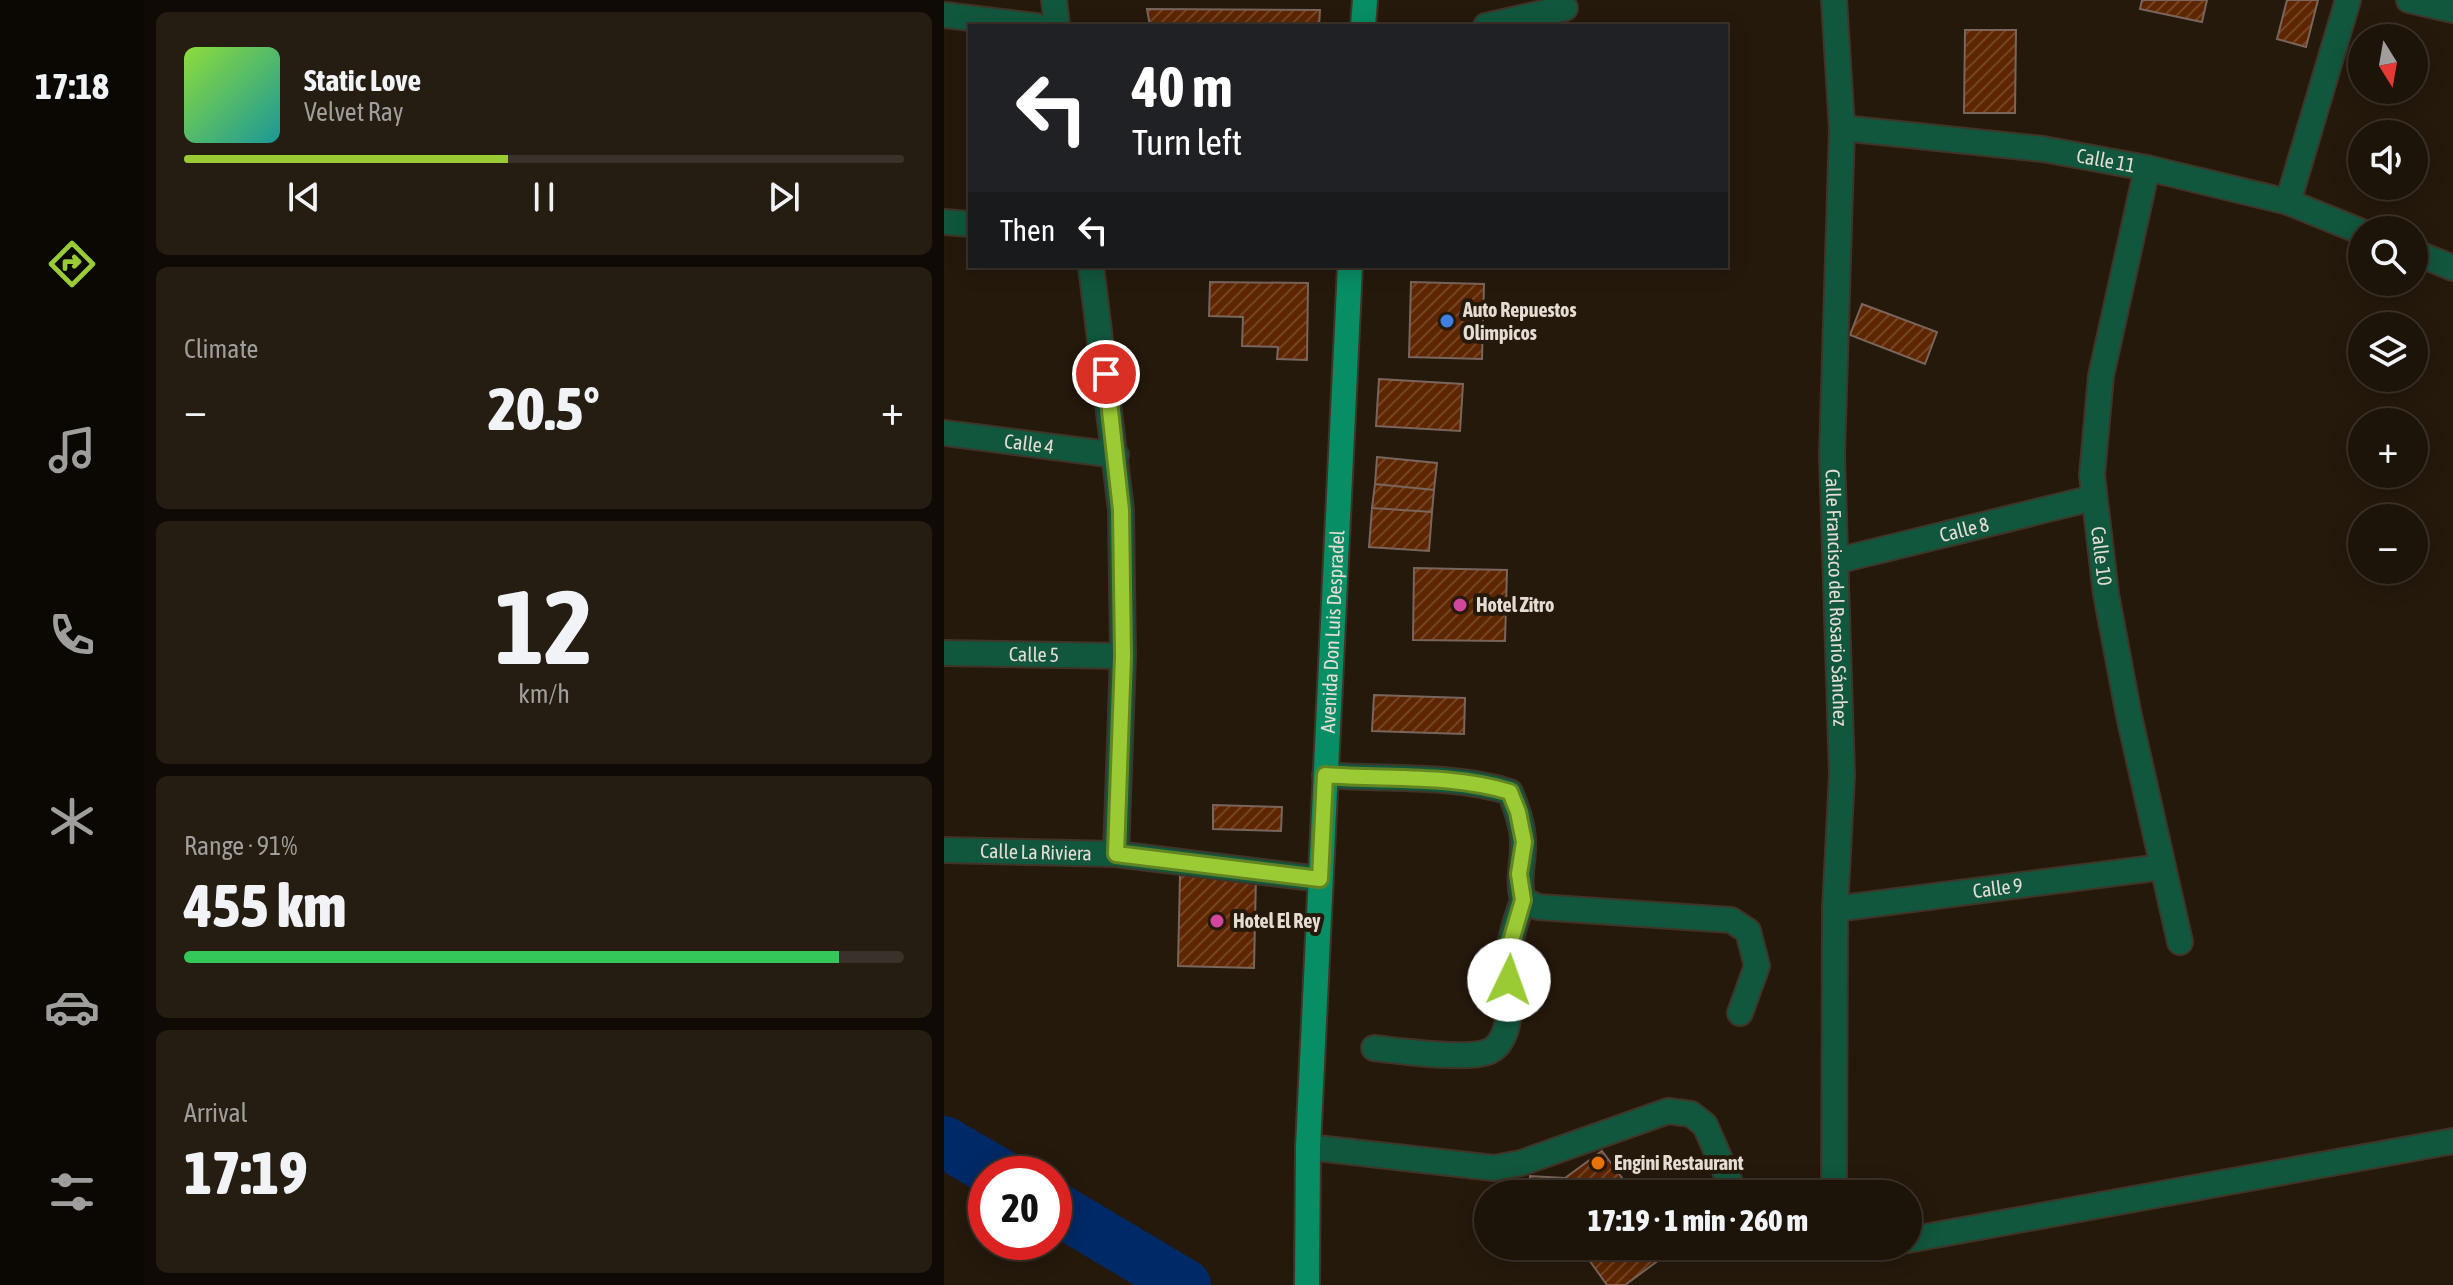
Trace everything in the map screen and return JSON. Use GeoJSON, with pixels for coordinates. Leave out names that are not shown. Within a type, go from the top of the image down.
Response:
{"type":"FeatureCollection","features":[{"type":"Feature","properties":{"kind":"main road"},"geometry":{"type":"LineString","coordinates":[[1363,24],[1365,0]]}},
{"type":"Feature","properties":{"kind":"main road","name":"Avenida Don Luis Despradel"},"geometry":{"type":"LineString","coordinates":[[1307,1285],[1308,1147],[1350,268]]}},
{"type":"Feature","properties":{"kind":"street"},"geometry":{"type":"LineString","coordinates":[[1054,0],[1057,24]]}},
{"type":"Feature","properties":{"kind":"street","name":"Calle Francisco del Rosario Sánchez"},"geometry":{"type":"LineString","coordinates":[[1834,0],[1842,128],[1832,455],[1842,775],[1835,909],[1834,1180]]}},
{"type":"Feature","properties":{"kind":"street"},"geometry":{"type":"LineString","coordinates":[[2288,202],[2348,0]]}},
{"type":"Feature","properties":{"kind":"street"},"geometry":{"type":"LineString","coordinates":[[2409,0],[2453,10]]}},
{"type":"Feature","properties":{"kind":"street"},"geometry":{"type":"LineString","coordinates":[[1495,24],[1565,8]]}},
{"type":"Feature","properties":{"kind":"street"},"geometry":{"type":"LineString","coordinates":[[944,15],[1019,24]]}},
{"type":"Feature","properties":{"kind":"street","name":"Calle 11"},"geometry":{"type":"LineString","coordinates":[[1842,128],[2043,149],[2147,168],[2288,202],[2348,226]]}},
{"type":"Feature","properties":{"kind":"street","name":"Calle 10"},"geometry":{"type":"LineString","coordinates":[[2147,168],[2101,376],[2092,475],[2106,594],[2129,716],[2180,942]]}},
{"type":"Feature","properties":{"kind":"street"},"geometry":{"type":"LineString","coordinates":[[944,222],[968,224]]}},
{"type":"Feature","properties":{"kind":"street"},"geometry":{"type":"LineString","coordinates":[[2428,257],[2452,265]]}},
{"type":"Feature","properties":{"kind":"street"},"geometry":{"type":"LineString","coordinates":[[1091,268],[1121,510],[1123,656],[1116,854]]}},
{"type":"Feature","properties":{"kind":"street","name":"Calle 4"},"geometry":{"type":"LineString","coordinates":[[944,433],[1116,455]]}},
{"type":"Feature","properties":{"kind":"street","name":"Calle 8"},"geometry":{"type":"LineString","coordinates":[[1836,561],[2093,498]]}},
{"type":"Feature","properties":{"kind":"street","name":"Calle 5"},"geometry":{"type":"LineString","coordinates":[[944,653],[1123,656]]}},
{"type":"Feature","properties":{"kind":"street"},"geometry":{"type":"LineString","coordinates":[[1325,775],[1379,780],[1456,781],[1510,792],[1524,842],[1519,874],[1523,900],[1511,941],[1509,1017],[1503,1041],[1488,1052],[1454,1055],[1374,1048]]}},
{"type":"Feature","properties":{"kind":"street","name":"Calle La Riviera"},"geometry":{"type":"LineString","coordinates":[[944,850],[1116,854],[1320,879]]}},
{"type":"Feature","properties":{"kind":"street","name":"Calle 9"},"geometry":{"type":"LineString","coordinates":[[1835,909],[2162,867]]}},
{"type":"Feature","properties":{"kind":"street"},"geometry":{"type":"LineString","coordinates":[[1523,900],[1538,907],[1731,920],[1748,931],[1757,966],[1740,1013]]}},
{"type":"Feature","properties":{"kind":"street"},"geometry":{"type":"LineString","coordinates":[[1308,1147],[1494,1168],[1521,1163],[1668,1111],[1691,1114],[1705,1125],[1729,1180]]}},
{"type":"Feature","properties":{"kind":"street"},"geometry":{"type":"LineString","coordinates":[[1922,1237],[2453,1141]]}},
{"type":"Feature","properties":{"kind":"building"},"geometry":{"type":"Polygon","coordinates":[[[2142,0],[2207,0],[2202,22],[2140,9],[2142,0]]]}},
{"type":"Feature","properties":{"kind":"building"},"geometry":{"type":"Polygon","coordinates":[[[2287,0],[2318,0],[2306,47],[2277,39],[2287,0]]]}},
{"type":"Feature","properties":{"kind":"building"},"geometry":{"type":"Polygon","coordinates":[[[1147,9],[1320,10],[1319,24],[1150,24],[1147,9]]]}},
{"type":"Feature","properties":{"kind":"building"},"geometry":{"type":"Polygon","coordinates":[[[1965,30],[2016,30],[2015,113],[1964,113],[1965,30]]]}},
{"type":"Feature","properties":{"kind":"building"},"geometry":{"type":"Polygon","coordinates":[[[1210,282],[1308,283],[1307,360],[1277,359],[1278,347],[1242,346],[1243,317],[1209,316],[1210,282]]]}},
{"type":"Feature","properties":{"kind":"building","name":"Auto Repuestos Olimpicos"},"geometry":{"type":"Polygon","coordinates":[[[1411,282],[1484,284],[1482,359],[1409,357],[1411,282]]]}},
{"type":"Feature","properties":{"kind":"building"},"geometry":{"type":"Polygon","coordinates":[[[1862,304],[1937,332],[1925,364],[1850,335],[1862,304]]]}},
{"type":"Feature","properties":{"kind":"building"},"geometry":{"type":"Polygon","coordinates":[[[1379,379],[1463,384],[1460,431],[1376,426],[1379,379]]]}},
{"type":"Feature","properties":{"kind":"building"},"geometry":{"type":"Polygon","coordinates":[[[1377,457],[1437,463],[1434,490],[1375,484],[1377,457]]]}},
{"type":"Feature","properties":{"kind":"building"},"geometry":{"type":"Polygon","coordinates":[[[1375,484],[1434,490],[1432,512],[1372,508],[1375,484]]]}},
{"type":"Feature","properties":{"kind":"building"},"geometry":{"type":"Polygon","coordinates":[[[1372,508],[1432,512],[1429,551],[1369,547],[1372,508]]]}},
{"type":"Feature","properties":{"kind":"building","name":"Hotel Zitro"},"geometry":{"type":"Polygon","coordinates":[[[1414,568],[1507,570],[1505,641],[1413,640],[1414,568]]]}},
{"type":"Feature","properties":{"kind":"building"},"geometry":{"type":"Polygon","coordinates":[[[1374,695],[1465,698],[1464,734],[1372,731],[1374,695]]]}},
{"type":"Feature","properties":{"kind":"building"},"geometry":{"type":"Polygon","coordinates":[[[1213,805],[1282,807],[1281,831],[1213,829],[1213,805]]]}},
{"type":"Feature","properties":{"kind":"building","name":"Hotel El Rey"},"geometry":{"type":"Polygon","coordinates":[[[1180,875],[1256,876],[1254,968],[1178,966],[1180,875]]]}},
{"type":"Feature","properties":{"kind":"building"},"geometry":{"type":"Polygon","coordinates":[[[1602,1151],[1624,1180],[1530,1180],[1530,1176],[1565,1178],[1602,1151]]]}},
{"type":"Feature","properties":{"kind":"building"},"geometry":{"type":"Polygon","coordinates":[[[1589,1260],[1659,1260],[1625,1285],[1607,1285],[1589,1260]]]}},
{"type":"Feature","properties":{"kind":"waterway"},"geometry":{"type":"LineString","coordinates":[[944,1142],[968,1156]]}},
{"type":"Feature","properties":{"kind":"waterway"},"geometry":{"type":"LineString","coordinates":[[1072,1218],[1185,1285]]}},
{"type":"Feature","properties":{"kind":"place","name":"Auto Repuestos Olimpicos"},"geometry":{"type":"Point","coordinates":[1447,321]}},
{"type":"Feature","properties":{"kind":"place","name":"Hotel Zitro"},"geometry":{"type":"Point","coordinates":[1460,605]}},
{"type":"Feature","properties":{"kind":"place","name":"Hotel El Rey"},"geometry":{"type":"Point","coordinates":[1217,921]}},
{"type":"Feature","properties":{"kind":"place","name":"Engini Restaurant"},"geometry":{"type":"Point","coordinates":[1598,1163]}},
{"type":"Feature","properties":{"kind":"route"},"geometry":{"type":"LineString","coordinates":[[1106,374],[1121,510],[1123,656],[1116,854],[1320,879],[1325,775],[1379,780],[1456,781],[1510,792],[1524,842],[1519,874],[1523,900],[1511,941],[1509,980]]}}]}
